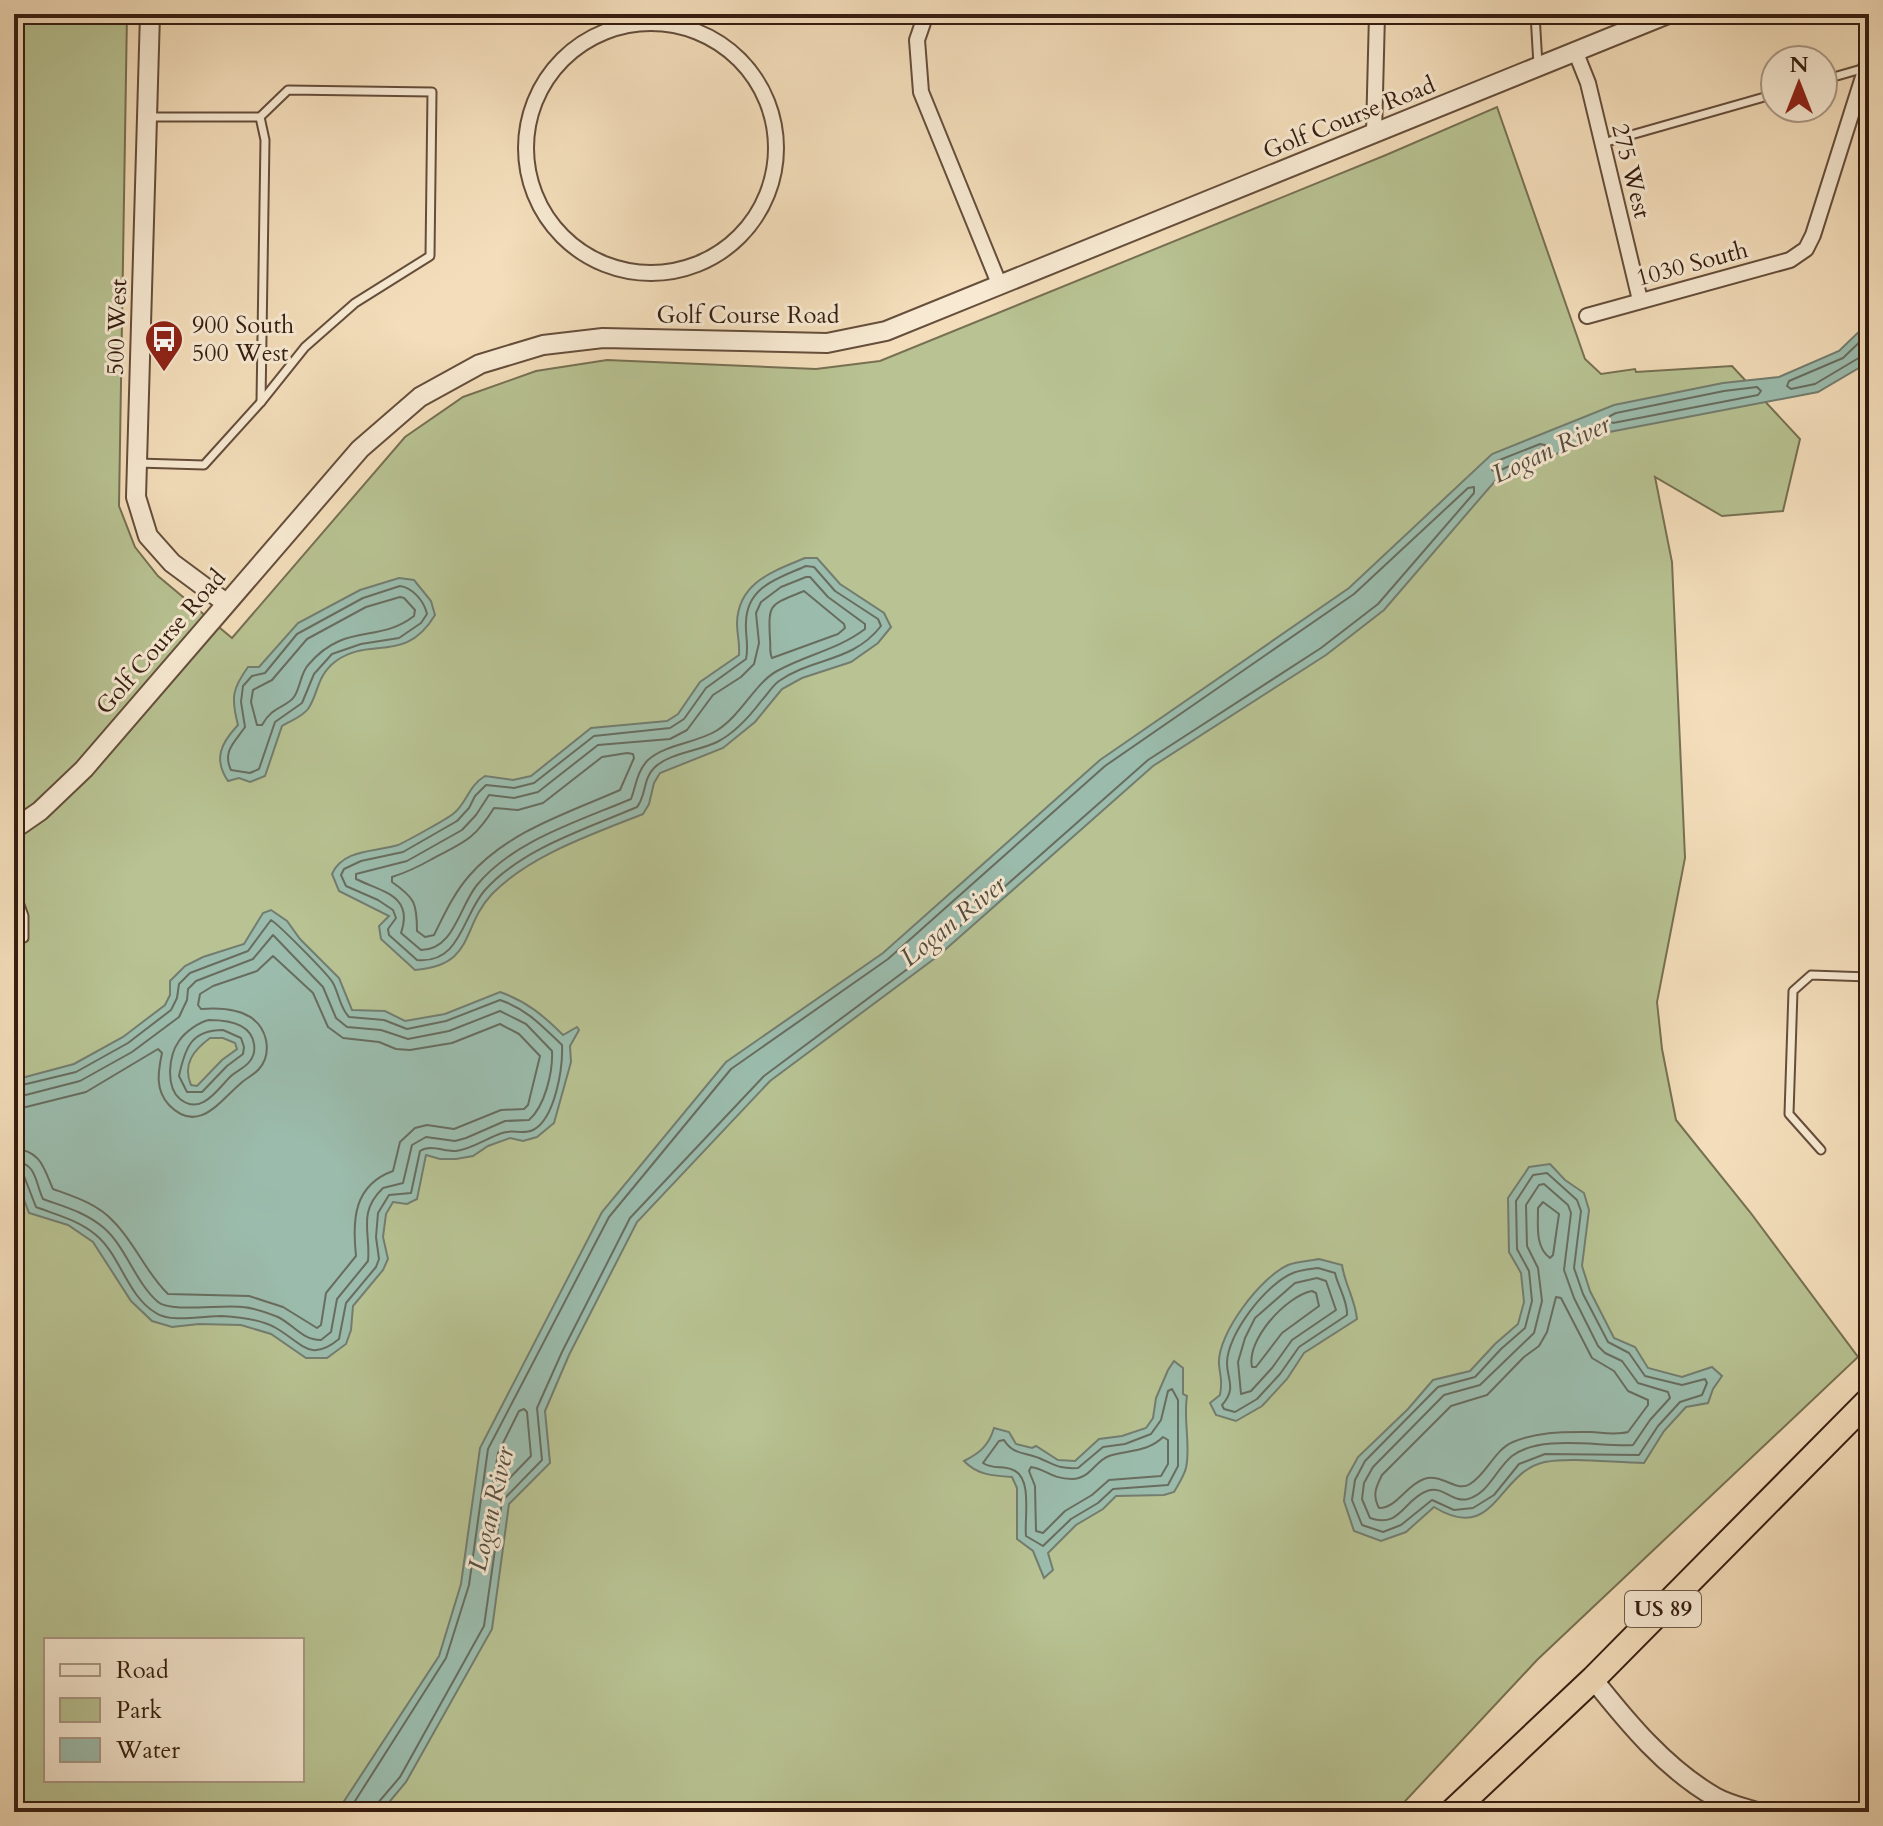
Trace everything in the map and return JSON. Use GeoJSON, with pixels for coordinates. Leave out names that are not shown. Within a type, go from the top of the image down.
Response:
{"type":"FeatureCollection","features":[{"type":"Feature","properties":{"kind":"highway","name":"US 89"},"geometry":{"type":"LineString","coordinates":[[1452,1812],[1593,1679],[1869,1400]]}},
{"type":"Feature","properties":{"kind":"street","name":"500 West"},"geometry":{"type":"LineString","coordinates":[[150,14],[136,497],[148,536],[172,563],[226,603]]}},
{"type":"Feature","properties":{"kind":"street"},"geometry":{"type":"LineString","coordinates":[[926,14],[917,40],[921,92],[1000,286]]}},
{"type":"Feature","properties":{"kind":"street"},"geometry":{"type":"LineString","coordinates":[[1374,133],[1377,14]]}},
{"type":"Feature","properties":{"kind":"street","name":"Golf Course Road"},"geometry":{"type":"LineString","coordinates":[[14,829],[40,811],[84,769],[360,449],[420,397],[480,364],[543,345],[603,338],[827,343],[886,331],[1668,14]]}},
{"type":"Feature","properties":{"kind":"street"},"geometry":{"type":"LineString","coordinates":[[638,18],[679,26],[717,41],[728,50],[748,68],[769,103],[777,143],[772,184],[753,221],[725,250],[688,268],[647,273],[607,266],[574,248],[548,221],[531,188],[524,150],[529,113],[545,79],[570,51],[602,32],[638,18]]}},
{"type":"Feature","properties":{"kind":"street","name":"275 West"},"geometry":{"type":"LineString","coordinates":[[1576,53],[1588,83],[1640,300]]}},
{"type":"Feature","properties":{"kind":"street","name":"1030 South"},"geometry":{"type":"LineString","coordinates":[[1587,316],[1790,260],[1806,249],[1867,63]]}},
{"type":"Feature","properties":{"kind":"street"},"geometry":{"type":"LineString","coordinates":[[1593,1679],[1620,1713],[1673,1767],[1717,1799],[1757,1812]]}},
{"type":"Feature","properties":{"kind":"lane"},"geometry":{"type":"LineString","coordinates":[[1535,14],[1535,47],[1539,68]]}},
{"type":"Feature","properties":{"kind":"lane"},"geometry":{"type":"LineString","coordinates":[[1839,74],[1867,63]]}},
{"type":"Feature","properties":{"kind":"lane"},"geometry":{"type":"LineString","coordinates":[[137,463],[204,465],[305,347],[355,303],[430,256],[432,92],[288,90],[260,117],[147,117]]}},
{"type":"Feature","properties":{"kind":"lane"},"geometry":{"type":"LineString","coordinates":[[1601,143],[1759,99]]}},
{"type":"Feature","properties":{"kind":"lane"},"geometry":{"type":"LineString","coordinates":[[260,117],[265,140],[261,402]]}},
{"type":"Feature","properties":{"kind":"lane"},"geometry":{"type":"LineString","coordinates":[[14,888],[24,916],[24,938],[14,942]]}},
{"type":"Feature","properties":{"kind":"lane"},"geometry":{"type":"LineString","coordinates":[[1821,1150],[1789,1114],[1793,991],[1811,975],[1869,977]]}},
{"type":"Feature","properties":{"kind":"green space"},"geometry":{"type":"Polygon","coordinates":[[[14,14],[127,14],[119,506],[135,547],[158,576],[232,638],[405,437],[463,397],[536,371],[607,360],[816,369],[880,361],[1497,107],[1585,359],[1601,374],[1635,369],[1636,372],[1732,366],[1800,439],[1783,511],[1722,516],[1655,477],[1672,562],[1685,858],[1657,1002],[1662,1049],[1676,1120],[1750,1212],[1858,1357],[1537,1660],[1395,1812],[14,1812],[14,14]]]}},
{"type":"Feature","properties":{"kind":"water","name":"Logan River"},"geometry":{"type":"Polygon","coordinates":[[[1869,322],[1869,362],[1818,392],[1604,433],[1495,481],[1384,610],[1326,655],[1153,766],[938,956],[770,1081],[637,1222],[569,1355],[545,1411],[550,1463],[509,1504],[492,1629],[406,1782],[381,1812],[337,1812],[439,1656],[461,1584],[480,1448],[602,1212],[726,1062],[883,953],[1100,760],[1349,588],[1492,454],[1614,405],[1723,383],[1779,377],[1839,351],[1869,322]]]}},
{"type":"Feature","properties":{"kind":"water"},"geometry":{"type":"Polygon","coordinates":[[[805,558],[817,558],[840,584],[884,613],[891,627],[878,643],[851,662],[802,678],[782,689],[755,722],[723,748],[660,773],[643,814],[563,847],[507,880],[482,907],[458,953],[448,961],[415,970],[381,939],[379,926],[389,916],[339,891],[332,874],[344,860],[360,853],[398,845],[443,821],[458,810],[485,776],[513,780],[531,776],[591,728],[667,721],[678,714],[700,682],[739,655],[739,609],[751,588],[770,573],[805,558]]]}},
{"type":"Feature","properties":{"kind":"water"},"geometry":{"type":"Polygon","coordinates":[[[399,578],[414,580],[431,601],[435,615],[424,630],[412,640],[399,645],[362,650],[336,661],[321,679],[308,709],[282,726],[265,776],[250,782],[239,778],[228,781],[221,766],[221,752],[238,725],[234,694],[248,667],[259,667],[298,623],[360,590],[399,578]]]}},
{"type":"Feature","properties":{"kind":"water"},"geometry":{"type":"Polygon","coordinates":[[[271,910],[287,921],[300,939],[339,978],[352,1010],[385,1011],[405,1021],[445,1014],[500,992],[534,1009],[563,1035],[577,1027],[579,1030],[570,1046],[571,1062],[554,1123],[537,1137],[523,1141],[510,1138],[488,1146],[473,1156],[456,1159],[426,1155],[417,1199],[407,1204],[393,1202],[386,1214],[383,1237],[388,1259],[383,1270],[353,1306],[346,1344],[327,1358],[306,1358],[271,1334],[241,1325],[172,1327],[152,1321],[131,1301],[93,1242],[68,1225],[29,1213],[14,1173],[14,1080],[74,1064],[123,1037],[165,1005],[170,995],[170,981],[185,966],[244,944],[263,913],[271,910]],[[210,1038],[191,1058],[188,1070],[191,1085],[197,1086],[237,1049],[235,1043],[223,1038],[210,1038]]]}},
{"type":"Feature","properties":{"kind":"water"},"geometry":{"type":"Polygon","coordinates":[[[1550,1164],[1565,1180],[1584,1193],[1589,1210],[1582,1266],[1590,1291],[1614,1338],[1635,1347],[1648,1368],[1682,1377],[1712,1367],[1722,1376],[1708,1403],[1686,1407],[1664,1431],[1644,1463],[1545,1462],[1529,1468],[1484,1512],[1471,1517],[1455,1516],[1434,1507],[1406,1532],[1381,1541],[1354,1531],[1344,1501],[1347,1477],[1358,1457],[1433,1380],[1470,1371],[1518,1324],[1524,1302],[1521,1273],[1509,1252],[1508,1198],[1529,1167],[1550,1164]]]}},
{"type":"Feature","properties":{"kind":"water"},"geometry":{"type":"Polygon","coordinates":[[[1319,1259],[1342,1265],[1357,1319],[1304,1353],[1287,1379],[1262,1406],[1236,1421],[1216,1415],[1210,1403],[1220,1395],[1220,1352],[1233,1323],[1254,1294],[1277,1271],[1292,1264],[1319,1259]]]}},
{"type":"Feature","properties":{"kind":"water"},"geometry":{"type":"Polygon","coordinates":[[[1174,1361],[1183,1368],[1188,1450],[1185,1471],[1174,1492],[1116,1496],[1103,1509],[1076,1525],[1048,1553],[1053,1570],[1044,1578],[1033,1551],[1017,1539],[1017,1488],[1012,1477],[980,1472],[964,1461],[983,1448],[994,1428],[1009,1432],[1016,1444],[1036,1446],[1058,1460],[1075,1461],[1099,1439],[1146,1428],[1153,1418],[1156,1398],[1174,1361]]]}},
{"type":"Feature","properties":{"kind":"place","name":"900 South 500 West"},"geometry":{"type":"Point","coordinates":[164,373]}}]}
